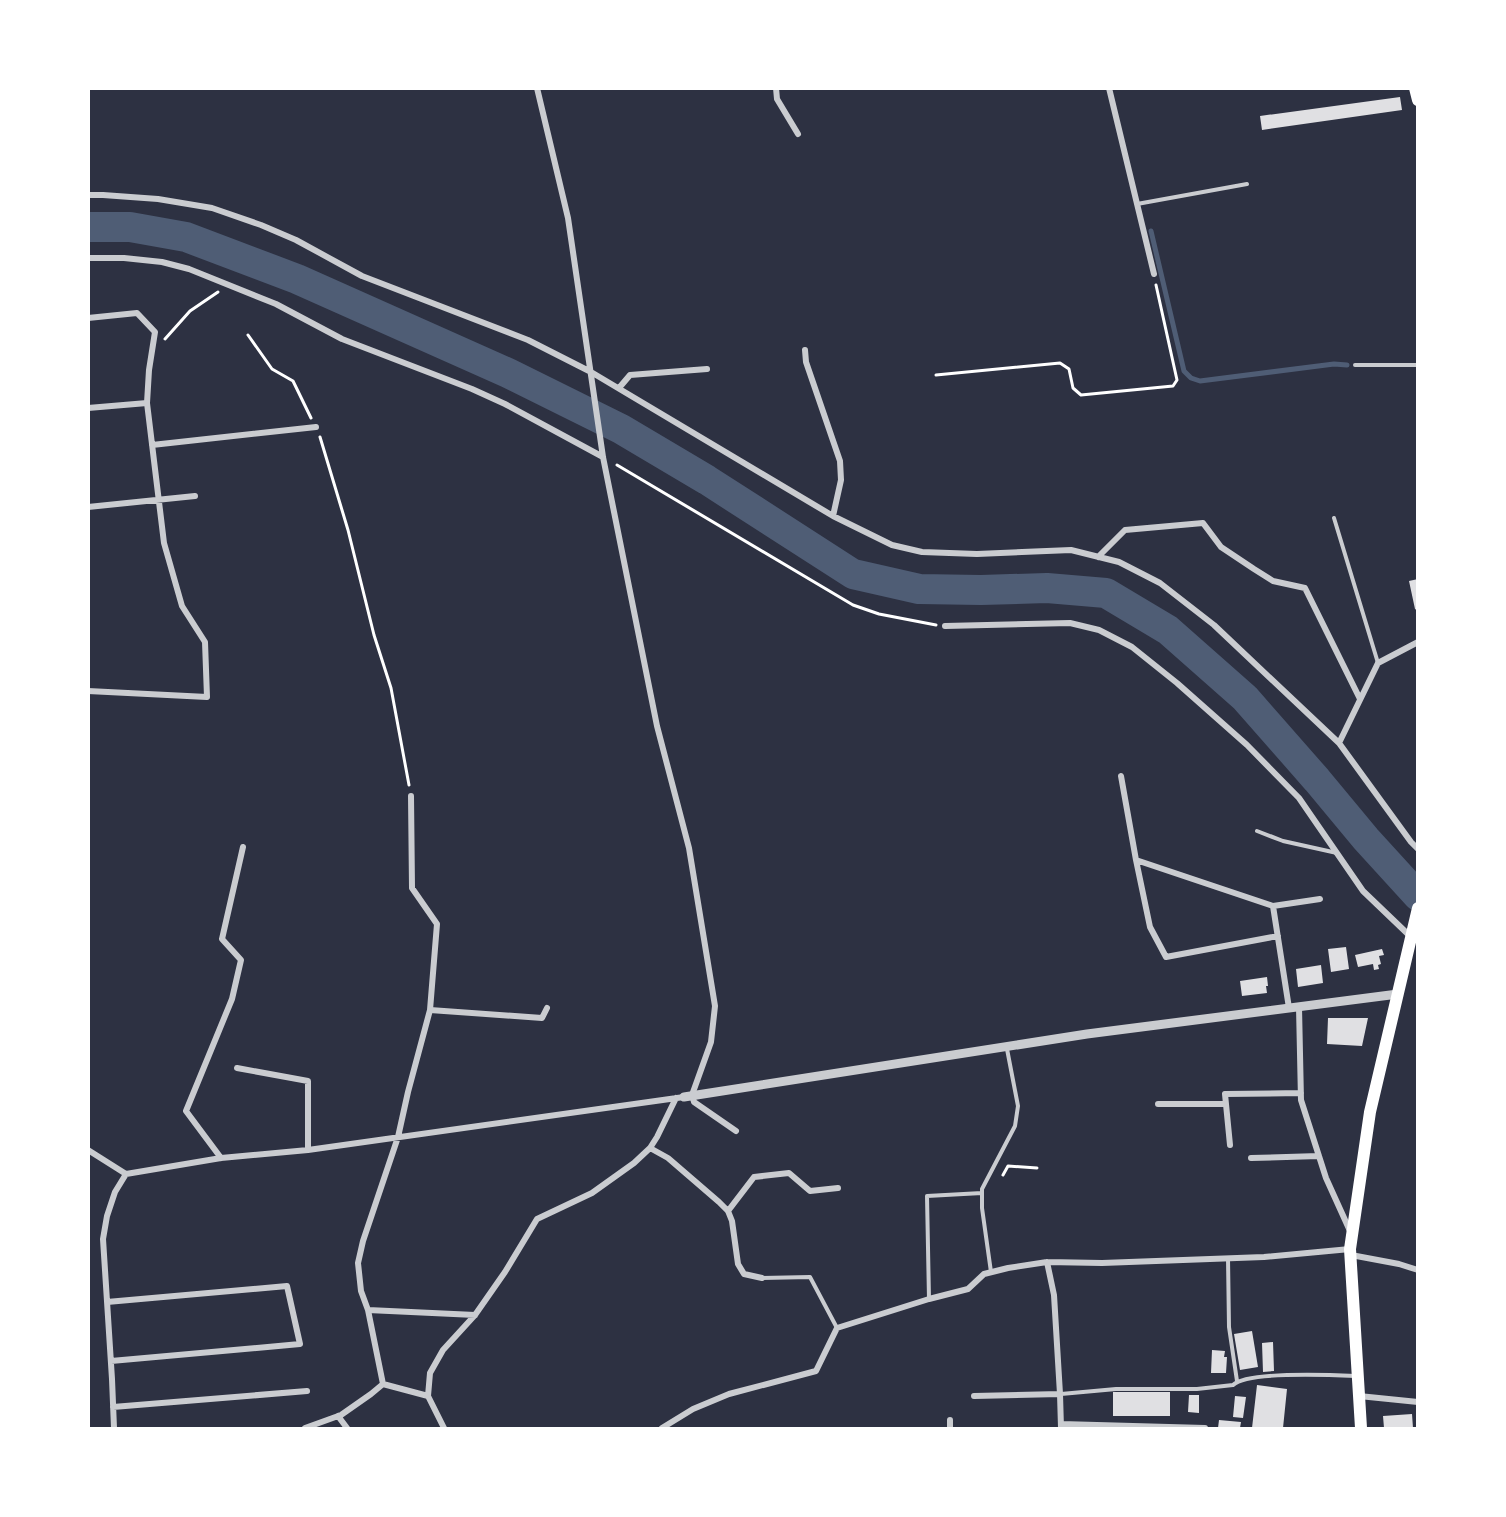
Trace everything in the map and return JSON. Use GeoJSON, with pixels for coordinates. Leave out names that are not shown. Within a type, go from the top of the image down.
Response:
{"type":"FeatureCollection","features":[{"type":"Feature","properties":{"kind":"main road"},"geometry":{"type":"LineString","coordinates":[[1415,88],[1418,100]]}},
{"type":"Feature","properties":{"kind":"main road"},"geometry":{"type":"LineString","coordinates":[[1361,1428],[1350,1252],[1370,1112],[1398,994],[1414,939],[1414,924],[1418,908]]}},
{"type":"Feature","properties":{"kind":"street"},"geometry":{"type":"LineString","coordinates":[[444,1428],[428,1396],[430,1373],[443,1350],[475,1315],[505,1272],[537,1219],[592,1192],[634,1163],[650,1148],[684,1097],[711,1041],[715,1006],[689,848],[657,726],[601,449],[568,218],[537,88]]}},
{"type":"Feature","properties":{"kind":"street"},"geometry":{"type":"LineString","coordinates":[[776,88],[777,99],[798,134]]}},
{"type":"Feature","properties":{"kind":"street"},"geometry":{"type":"LineString","coordinates":[[1109,88],[1154,274]]}},
{"type":"Feature","properties":{"kind":"street"},"geometry":{"type":"LineString","coordinates":[[88,195],[158,199],[212,208],[296,240],[362,276],[528,340],[619,388],[833,516],[892,545],[922,552],[977,554],[1071,550],[1119,562],[1160,583],[1214,625],[1339,742],[1418,849]]}},
{"type":"Feature","properties":{"kind":"street"},"geometry":{"type":"LineString","coordinates":[[88,258],[124,258],[162,262],[223,282],[276,304],[342,339],[505,404],[603,457]]}},
{"type":"Feature","properties":{"kind":"street"},"geometry":{"type":"LineString","coordinates":[[88,318],[136,313],[155,332],[147,403],[164,543],[182,606],[205,642],[207,697],[88,691]]}},
{"type":"Feature","properties":{"kind":"street"},"geometry":{"type":"LineString","coordinates":[[805,350],[806,363],[840,461],[841,480],[833,516]]}},
{"type":"Feature","properties":{"kind":"street"},"geometry":{"type":"LineString","coordinates":[[619,388],[630,375],[707,369]]}},
{"type":"Feature","properties":{"kind":"street"},"geometry":{"type":"LineString","coordinates":[[88,408],[147,403]]}},
{"type":"Feature","properties":{"kind":"street"},"geometry":{"type":"LineString","coordinates":[[152,445],[316,427]]}},
{"type":"Feature","properties":{"kind":"street"},"geometry":{"type":"LineString","coordinates":[[88,507],[195,496]]}},
{"type":"Feature","properties":{"kind":"street"},"geometry":{"type":"LineString","coordinates":[[1098,557],[1125,530],[1203,523],[1221,547],[1254,569],[1273,581],[1305,588],[1360,699]]}},
{"type":"Feature","properties":{"kind":"street"},"geometry":{"type":"LineString","coordinates":[[945,626],[1070,623],[1099,630],[1132,647],[1177,683],[1255,753],[1299,798],[1363,891],[1414,939]]}},
{"type":"Feature","properties":{"kind":"street"},"geometry":{"type":"LineString","coordinates":[[1339,742],[1378,663],[1418,642]]}},
{"type":"Feature","properties":{"kind":"street"},"geometry":{"type":"LineString","coordinates":[[1121,776],[1150,927],[1166,957],[1278,936]]}},
{"type":"Feature","properties":{"kind":"street"},"geometry":{"type":"LineString","coordinates":[[383,1384],[368,1310],[361,1291],[358,1263],[363,1241],[398,1137],[430,1010],[436,924],[412,888],[411,796]]}},
{"type":"Feature","properties":{"kind":"street"},"geometry":{"type":"LineString","coordinates":[[221,1158],[186,1112],[232,999],[241,960],[222,939],[243,847]]}},
{"type":"Feature","properties":{"kind":"street"},"geometry":{"type":"LineString","coordinates":[[1136,860],[1273,906],[1320,899]]}},
{"type":"Feature","properties":{"kind":"street"},"geometry":{"type":"LineString","coordinates":[[1273,906],[1294,1007],[1301,1100],[1326,1178],[1352,1235]]}},
{"type":"Feature","properties":{"kind":"street"},"geometry":{"type":"LineString","coordinates":[[88,1150],[126,1174],[221,1158],[308,1150],[684,1097],[1087,1034],[1398,994]]}},
{"type":"Feature","properties":{"kind":"street"},"geometry":{"type":"LineString","coordinates":[[430,1010],[542,1017],[547,1008]]}},
{"type":"Feature","properties":{"kind":"street"},"geometry":{"type":"LineString","coordinates":[[237,1068],[308,1081],[308,1150]]}},
{"type":"Feature","properties":{"kind":"street"},"geometry":{"type":"LineString","coordinates":[[1230,1145],[1225,1094],[1301,1093]]}},
{"type":"Feature","properties":{"kind":"street"},"geometry":{"type":"LineString","coordinates":[[684,1097],[736,1131]]}},
{"type":"Feature","properties":{"kind":"street"},"geometry":{"type":"LineString","coordinates":[[1158,1104],[1226,1104]]}},
{"type":"Feature","properties":{"kind":"street"},"geometry":{"type":"LineString","coordinates":[[650,1148],[668,1158],[728,1211],[732,1221],[738,1264],[744,1274],[762,1278]]}},
{"type":"Feature","properties":{"kind":"street"},"geometry":{"type":"LineString","coordinates":[[1251,1158],[1319,1156]]}},
{"type":"Feature","properties":{"kind":"street"},"geometry":{"type":"LineString","coordinates":[[728,1211],[754,1177],[789,1173],[810,1191],[838,1188]]}},
{"type":"Feature","properties":{"kind":"street"},"geometry":{"type":"LineString","coordinates":[[114,1428],[103,1239],[107,1216],[115,1192],[126,1174]]}},
{"type":"Feature","properties":{"kind":"street"},"geometry":{"type":"LineString","coordinates":[[662,1428],[693,1409],[729,1394],[816,1371],[837,1328],[968,1289],[984,1274],[1008,1268],[1047,1262],[1102,1263],[1350,1252],[1418,1270]]}},
{"type":"Feature","properties":{"kind":"street"},"geometry":{"type":"LineString","coordinates":[[1047,1262],[1054,1295],[1061,1426],[1204,1428]]}},
{"type":"Feature","properties":{"kind":"street"},"geometry":{"type":"LineString","coordinates":[[107,1302],[287,1286],[300,1344],[111,1361]]}},
{"type":"Feature","properties":{"kind":"street"},"geometry":{"type":"LineString","coordinates":[[368,1310],[475,1315]]}},
{"type":"Feature","properties":{"kind":"street"},"geometry":{"type":"LineString","coordinates":[[383,1384],[428,1396]]}},
{"type":"Feature","properties":{"kind":"street"},"geometry":{"type":"LineString","coordinates":[[305,1428],[338,1416],[383,1384]]}},
{"type":"Feature","properties":{"kind":"street"},"geometry":{"type":"LineString","coordinates":[[113,1407],[308,1391]]}},
{"type":"Feature","properties":{"kind":"street"},"geometry":{"type":"LineString","coordinates":[[974,1396],[1060,1394]]}},
{"type":"Feature","properties":{"kind":"street"},"geometry":{"type":"LineString","coordinates":[[1359,1396],[1418,1402]]}},
{"type":"Feature","properties":{"kind":"street"},"geometry":{"type":"LineString","coordinates":[[338,1416],[347,1428]]}},
{"type":"Feature","properties":{"kind":"street"},"geometry":{"type":"LineString","coordinates":[[950,1420],[950,1428]]}},
{"type":"Feature","properties":{"kind":"lane"},"geometry":{"type":"LineString","coordinates":[[1137,204],[1247,184]]}},
{"type":"Feature","properties":{"kind":"lane"},"geometry":{"type":"LineString","coordinates":[[1355,365],[1418,365]]}},
{"type":"Feature","properties":{"kind":"lane"},"geometry":{"type":"LineString","coordinates":[[1334,518],[1378,663]]}},
{"type":"Feature","properties":{"kind":"lane"},"geometry":{"type":"LineString","coordinates":[[1257,831],[1283,841],[1337,853]]}},
{"type":"Feature","properties":{"kind":"lane"},"geometry":{"type":"LineString","coordinates":[[991,1272],[982,1193],[1015,1126],[1018,1106],[1007,1047]]}},
{"type":"Feature","properties":{"kind":"lane"},"geometry":{"type":"LineString","coordinates":[[929,1299],[927,1196],[982,1193]]}},
{"type":"Feature","properties":{"kind":"lane"},"geometry":{"type":"LineString","coordinates":[[1228,1258],[1228,1327],[1237,1381]]}},
{"type":"Feature","properties":{"kind":"lane"},"geometry":{"type":"LineString","coordinates":[[762,1278],[810,1277],[837,1328]]}},
{"type":"Feature","properties":{"kind":"lane"},"geometry":{"type":"LineString","coordinates":[[1060,1394],[1116,1389],[1197,1389],[1233,1385],[1237,1381],[1249,1378],[1292,1375],[1357,1376]]}},
{"type":"Feature","properties":{"kind":"path"},"geometry":{"type":"LineString","coordinates":[[936,375],[1060,363],[1069,369],[1073,388],[1082,395],[1173,386],[1177,380],[1154,274]]}},
{"type":"Feature","properties":{"kind":"path"},"geometry":{"type":"LineString","coordinates":[[152,351],[190,311],[218,292],[223,282]]}},
{"type":"Feature","properties":{"kind":"path"},"geometry":{"type":"LineString","coordinates":[[248,335],[272,369],[293,381],[316,427],[348,530],[374,635],[391,688],[411,796]]}},
{"type":"Feature","properties":{"kind":"path"},"geometry":{"type":"LineString","coordinates":[[603,457],[854,605],[879,614],[945,626]]}},
{"type":"Feature","properties":{"kind":"path"},"geometry":{"type":"LineString","coordinates":[[985,1183],[997,1185],[1008,1166],[1037,1168]]}},
{"type":"Feature","properties":{"kind":"building"},"geometry":{"type":"Polygon","coordinates":[[[1400,97],[1402,110],[1262,130],[1260,116],[1400,97]]]}},
{"type":"Feature","properties":{"kind":"building"},"geometry":{"type":"Polygon","coordinates":[[[1418,579],[1418,611],[1415,609],[1409,581],[1418,579]]]}},
{"type":"Feature","properties":{"kind":"building"},"geometry":{"type":"Polygon","coordinates":[[[1346,947],[1349,969],[1331,972],[1328,949],[1346,947]]]}},
{"type":"Feature","properties":{"kind":"building"},"geometry":{"type":"Polygon","coordinates":[[[1382,949],[1384,955],[1379,956],[1381,964],[1378,965],[1379,969],[1374,970],[1373,964],[1358,967],[1355,955],[1382,949]]]}},
{"type":"Feature","properties":{"kind":"building"},"geometry":{"type":"Polygon","coordinates":[[[1321,965],[1323,983],[1298,987],[1296,969],[1321,965]]]}},
{"type":"Feature","properties":{"kind":"building"},"geometry":{"type":"Polygon","coordinates":[[[1267,977],[1267,993],[1242,996],[1240,981],[1267,977]]]}},
{"type":"Feature","properties":{"kind":"building"},"geometry":{"type":"Polygon","coordinates":[[[1328,1018],[1368,1018],[1362,1046],[1327,1044],[1328,1018]]]}},
{"type":"Feature","properties":{"kind":"building"},"geometry":{"type":"Polygon","coordinates":[[[1252,1331],[1258,1367],[1240,1370],[1234,1334],[1252,1331]]]}},
{"type":"Feature","properties":{"kind":"building"},"geometry":{"type":"Polygon","coordinates":[[[1273,1342],[1274,1371],[1263,1372],[1262,1343],[1273,1342]]]}},
{"type":"Feature","properties":{"kind":"building"},"geometry":{"type":"Polygon","coordinates":[[[1212,1350],[1225,1351],[1226,1373],[1211,1373],[1212,1350]]]}},
{"type":"Feature","properties":{"kind":"building"},"geometry":{"type":"Polygon","coordinates":[[[1257,1385],[1287,1389],[1283,1428],[1252,1428],[1257,1385]]]}},
{"type":"Feature","properties":{"kind":"building"},"geometry":{"type":"Polygon","coordinates":[[[1113,1392],[1170,1392],[1170,1416],[1113,1416],[1113,1392]]]}},
{"type":"Feature","properties":{"kind":"building"},"geometry":{"type":"Polygon","coordinates":[[[1189,1395],[1199,1395],[1199,1413],[1188,1412],[1189,1395]]]}},
{"type":"Feature","properties":{"kind":"building"},"geometry":{"type":"Polygon","coordinates":[[[1235,1396],[1246,1397],[1243,1418],[1233,1417],[1235,1396]]]}},
{"type":"Feature","properties":{"kind":"building"},"geometry":{"type":"Polygon","coordinates":[[[1412,1414],[1413,1428],[1384,1428],[1383,1416],[1412,1414]]]}},
{"type":"Feature","properties":{"kind":"building"},"geometry":{"type":"Polygon","coordinates":[[[1219,1420],[1241,1422],[1240,1428],[1218,1428],[1219,1420]]]}},
{"type":"Feature","properties":{"kind":"waterway"},"geometry":{"type":"LineString","coordinates":[[88,227],[130,227],[186,237],[297,279],[508,373],[621,429],[707,480],[853,574],[919,589],[1047,588],[1106,593],[1168,630],[1245,698],[1418,896]]}},
{"type":"Feature","properties":{"kind":"waterway"},"geometry":{"type":"LineString","coordinates":[[1151,231],[1184,371],[1191,378],[1200,381],[1334,364],[1347,365]]}}]}
